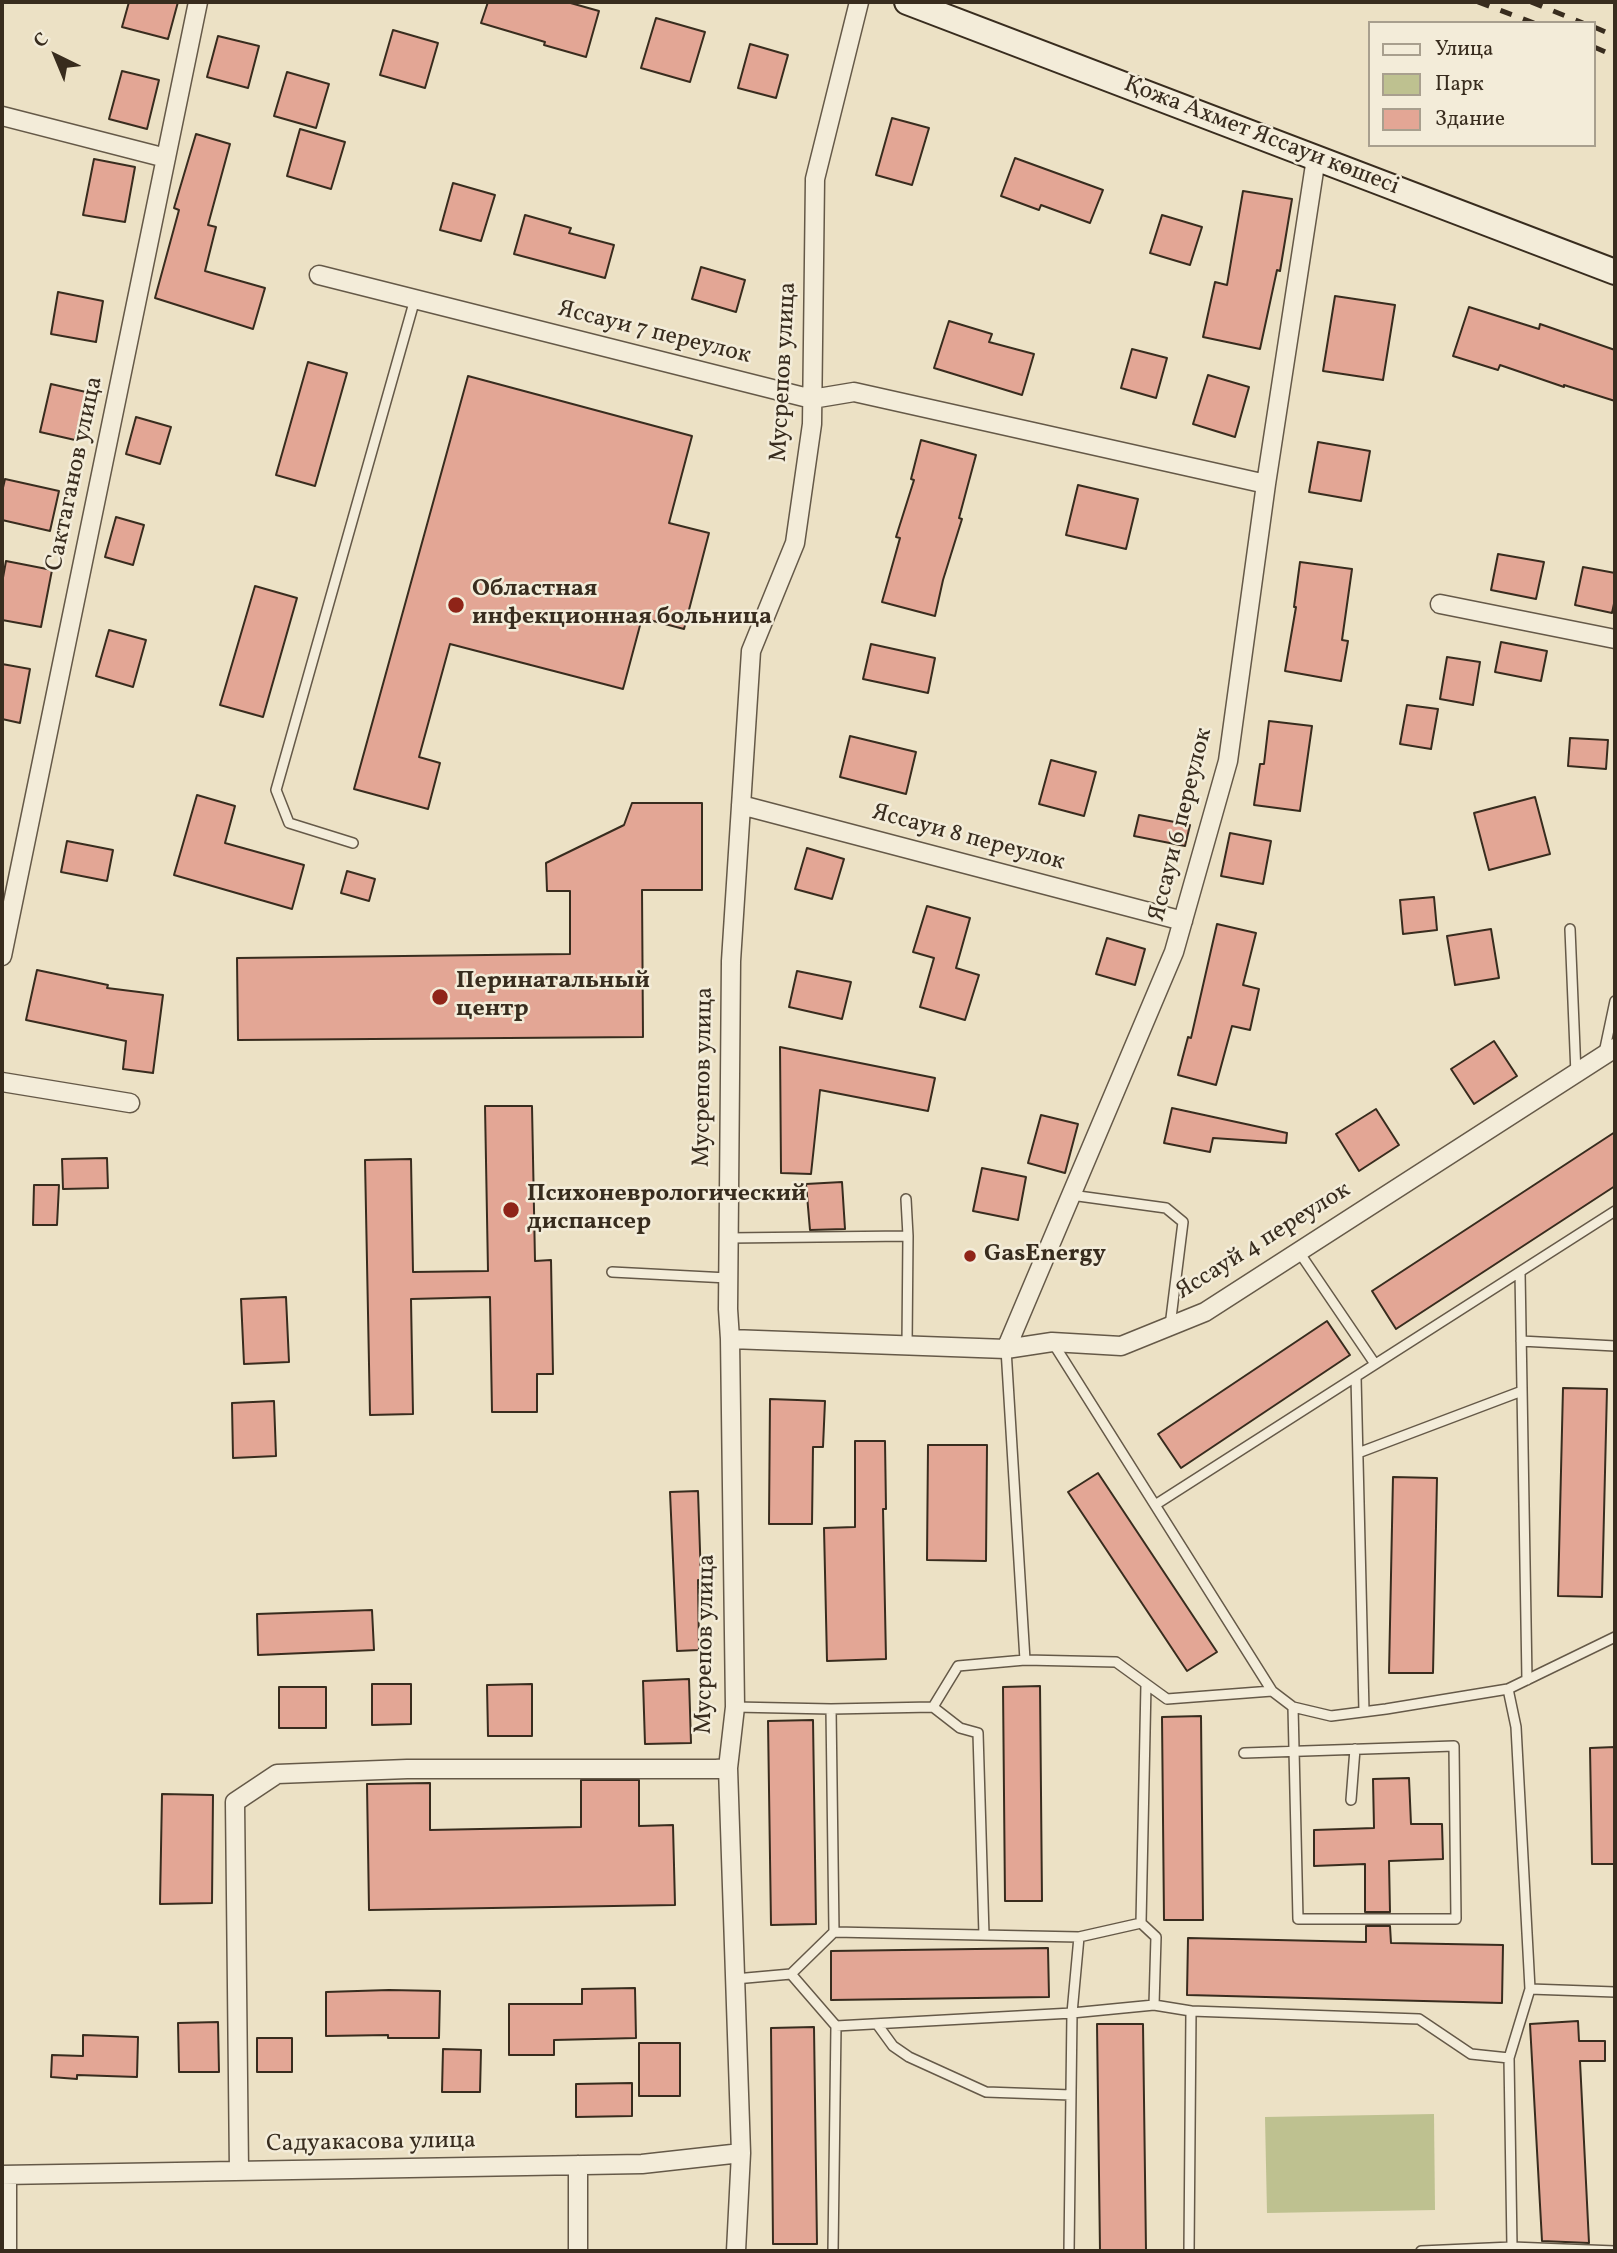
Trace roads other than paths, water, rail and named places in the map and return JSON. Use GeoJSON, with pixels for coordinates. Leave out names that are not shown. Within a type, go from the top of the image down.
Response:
{"type":"FeatureCollection","features":[{"type":"Feature","properties":{"kind":"street","name":"Сактаганов улица"},"geometry":{"type":"LineString","coordinates":[[2,956],[198,2]]}},
{"type":"Feature","properties":{"kind":"street","name":"Мусрепов улица"},"geometry":{"type":"LineString","coordinates":[[736,2251],[741,2153],[728,1768],[735,1707],[728,1278],[731,961],[751,651],[795,543],[811,424],[815,179],[859,2]]}},
{"type":"Feature","properties":{"kind":"street","name":"Қожа Ахмет Яссауи көшесі"},"geometry":{"type":"LineString","coordinates":[[907,2],[1615,272]]}},
{"type":"Feature","properties":{"kind":"street"},"geometry":{"type":"LineString","coordinates":[[2,116],[166,158]]}},
{"type":"Feature","properties":{"kind":"street","name":"Яссауи 6 переулок"},"geometry":{"type":"LineString","coordinates":[[1006,1349],[1174,952],[1228,761],[1266,484],[1316,158]]}},
{"type":"Feature","properties":{"kind":"street","name":"Яссауи 7 переулок"},"geometry":{"type":"LineString","coordinates":[[319,275],[812,399],[855,392],[1266,484]]}},
{"type":"Feature","properties":{"kind":"street"},"geometry":{"type":"LineString","coordinates":[[1440,604],[1615,639]]}},
{"type":"Feature","properties":{"kind":"street","name":"Яссауи 8 переулок"},"geometry":{"type":"LineString","coordinates":[[741,805],[1183,921]]}},
{"type":"Feature","properties":{"kind":"street","name":"Яссауй 4 переулок"},"geometry":{"type":"LineString","coordinates":[[730,1339],[1006,1349],[1052,1342],[1121,1346],[1205,1312],[1609,1051]]}},
{"type":"Feature","properties":{"kind":"street"},"geometry":{"type":"LineString","coordinates":[[2,1082],[130,1103]]}},
{"type":"Feature","properties":{"kind":"street"},"geometry":{"type":"LineString","coordinates":[[239,2171],[234,1802],[277,1774],[407,1769],[728,1768]]}},
{"type":"Feature","properties":{"kind":"street","name":"Садуакасова улица"},"geometry":{"type":"LineString","coordinates":[[5,2175],[642,2164],[741,2153]]}},
{"type":"Feature","properties":{"kind":"street"},"geometry":{"type":"LineString","coordinates":[[578,2165],[578,2251]]}},
{"type":"Feature","properties":{"kind":"street"},"geometry":{"type":"LineString","coordinates":[[5,2175],[7,2251]]}},
{"type":"Feature","properties":{"kind":"lane"},"geometry":{"type":"LineString","coordinates":[[353,843],[289,823],[276,790],[415,299]]}},
{"type":"Feature","properties":{"kind":"lane"},"geometry":{"type":"LineString","coordinates":[[1570,929],[1576,1073]]}},
{"type":"Feature","properties":{"kind":"lane"},"geometry":{"type":"LineString","coordinates":[[1609,1051],[1615,1001]]}},
{"type":"Feature","properties":{"kind":"lane"},"geometry":{"type":"LineString","coordinates":[[1072,1195],[1166,1208],[1183,1222],[1170,1326]]}},
{"type":"Feature","properties":{"kind":"lane"},"geometry":{"type":"LineString","coordinates":[[906,1199],[907,1345]]}},
{"type":"Feature","properties":{"kind":"lane"},"geometry":{"type":"LineString","coordinates":[[1155,1505],[1615,1211]]}},
{"type":"Feature","properties":{"kind":"lane"},"geometry":{"type":"LineString","coordinates":[[729,1238],[908,1236]]}},
{"type":"Feature","properties":{"kind":"lane"},"geometry":{"type":"LineString","coordinates":[[1299,1252],[1376,1364]]}},
{"type":"Feature","properties":{"kind":"lane"},"geometry":{"type":"LineString","coordinates":[[612,1272],[728,1278]]}},
{"type":"Feature","properties":{"kind":"lane"},"geometry":{"type":"LineString","coordinates":[[1520,1272],[1527,1680]]}},
{"type":"Feature","properties":{"kind":"lane"},"geometry":{"type":"LineString","coordinates":[[1521,1341],[1615,1346]]}},
{"type":"Feature","properties":{"kind":"lane"},"geometry":{"type":"LineString","coordinates":[[1052,1342],[1272,1690],[1293,1707],[1331,1716],[1508,1689],[1615,1637]]}},
{"type":"Feature","properties":{"kind":"lane"},"geometry":{"type":"LineString","coordinates":[[1006,1349],[1025,1660]]}},
{"type":"Feature","properties":{"kind":"lane"},"geometry":{"type":"LineString","coordinates":[[1356,1377],[1364,1712]]}},
{"type":"Feature","properties":{"kind":"lane"},"geometry":{"type":"LineString","coordinates":[[1358,1453],[1522,1391]]}},
{"type":"Feature","properties":{"kind":"lane"},"geometry":{"type":"LineString","coordinates":[[933,1706],[958,1666],[1025,1660],[1116,1662],[1167,1699],[1272,1690]]}},
{"type":"Feature","properties":{"kind":"lane"},"geometry":{"type":"LineString","coordinates":[[1146,1684],[1141,1923],[1156,1937],[1154,2005]]}},
{"type":"Feature","properties":{"kind":"lane"},"geometry":{"type":"LineString","coordinates":[[1508,1689],[1516,1727],[1530,1989],[1509,2058],[1512,2247]]}},
{"type":"Feature","properties":{"kind":"lane"},"geometry":{"type":"LineString","coordinates":[[735,1707],[831,1709],[933,1706],[960,1728],[978,1733],[984,1935]]}},
{"type":"Feature","properties":{"kind":"lane"},"geometry":{"type":"LineString","coordinates":[[1244,1753],[1294,1750],[1454,1746],[1456,1919],[1298,1919],[1294,1750],[1293,1707]]}},
{"type":"Feature","properties":{"kind":"lane"},"geometry":{"type":"LineString","coordinates":[[831,1709],[834,1932]]}},
{"type":"Feature","properties":{"kind":"lane"},"geometry":{"type":"LineString","coordinates":[[1350,1800],[1355,1749]]}},
{"type":"Feature","properties":{"kind":"lane"},"geometry":{"type":"LineString","coordinates":[[735,1979],[791,1974],[834,1932],[1079,1937],[1141,1923]]}},
{"type":"Feature","properties":{"kind":"lane"},"geometry":{"type":"LineString","coordinates":[[1069,2251],[1072,2013],[1079,1937]]}},
{"type":"Feature","properties":{"kind":"lane"},"geometry":{"type":"LineString","coordinates":[[791,1974],[836,2026],[833,2251]]}},
{"type":"Feature","properties":{"kind":"lane"},"geometry":{"type":"LineString","coordinates":[[1530,1989],[1615,1992]]}},
{"type":"Feature","properties":{"kind":"lane"},"geometry":{"type":"LineString","coordinates":[[836,2026],[1072,2013],[1154,2005],[1191,2011],[1419,2019],[1471,2054],[1509,2058]]}},
{"type":"Feature","properties":{"kind":"lane"},"geometry":{"type":"LineString","coordinates":[[1189,2251],[1191,2011]]}},
{"type":"Feature","properties":{"kind":"lane"},"geometry":{"type":"LineString","coordinates":[[877,2024],[893,2046],[909,2057],[986,2092],[1071,2095]]}},
{"type":"Feature","properties":{"kind":"lane"},"geometry":{"type":"LineString","coordinates":[[1421,2251],[1512,2247],[1615,2251]]}},
{"type":"Feature","properties":{"kind":"railway"},"geometry":{"type":"LineString","coordinates":[[1478,2],[1529,21]]}},
{"type":"Feature","properties":{"kind":"railway"},"geometry":{"type":"LineString","coordinates":[[1531,2],[1578,21]]}},
{"type":"Feature","properties":{"kind":"railway"},"geometry":{"type":"LineString","coordinates":[[1596,28],[1615,36]]}},
{"type":"Feature","properties":{"kind":"railway"},"geometry":{"type":"LineString","coordinates":[[1596,48],[1615,56]]}},
{"type":"Feature","properties":{"kind":"place","name":"Областная инфекционная больница"},"geometry":{"type":"Point","coordinates":[456,605]}},
{"type":"Feature","properties":{"kind":"place","name":"Перинатальный центр"},"geometry":{"type":"Point","coordinates":[440,997]}},
{"type":"Feature","properties":{"kind":"place","name":"Психоневрологический диспансер"},"geometry":{"type":"Point","coordinates":[511,1210]}},
{"type":"Feature","properties":{"kind":"place","name":"GasEnergy"},"geometry":{"type":"Point","coordinates":[970,1256]}}]}
